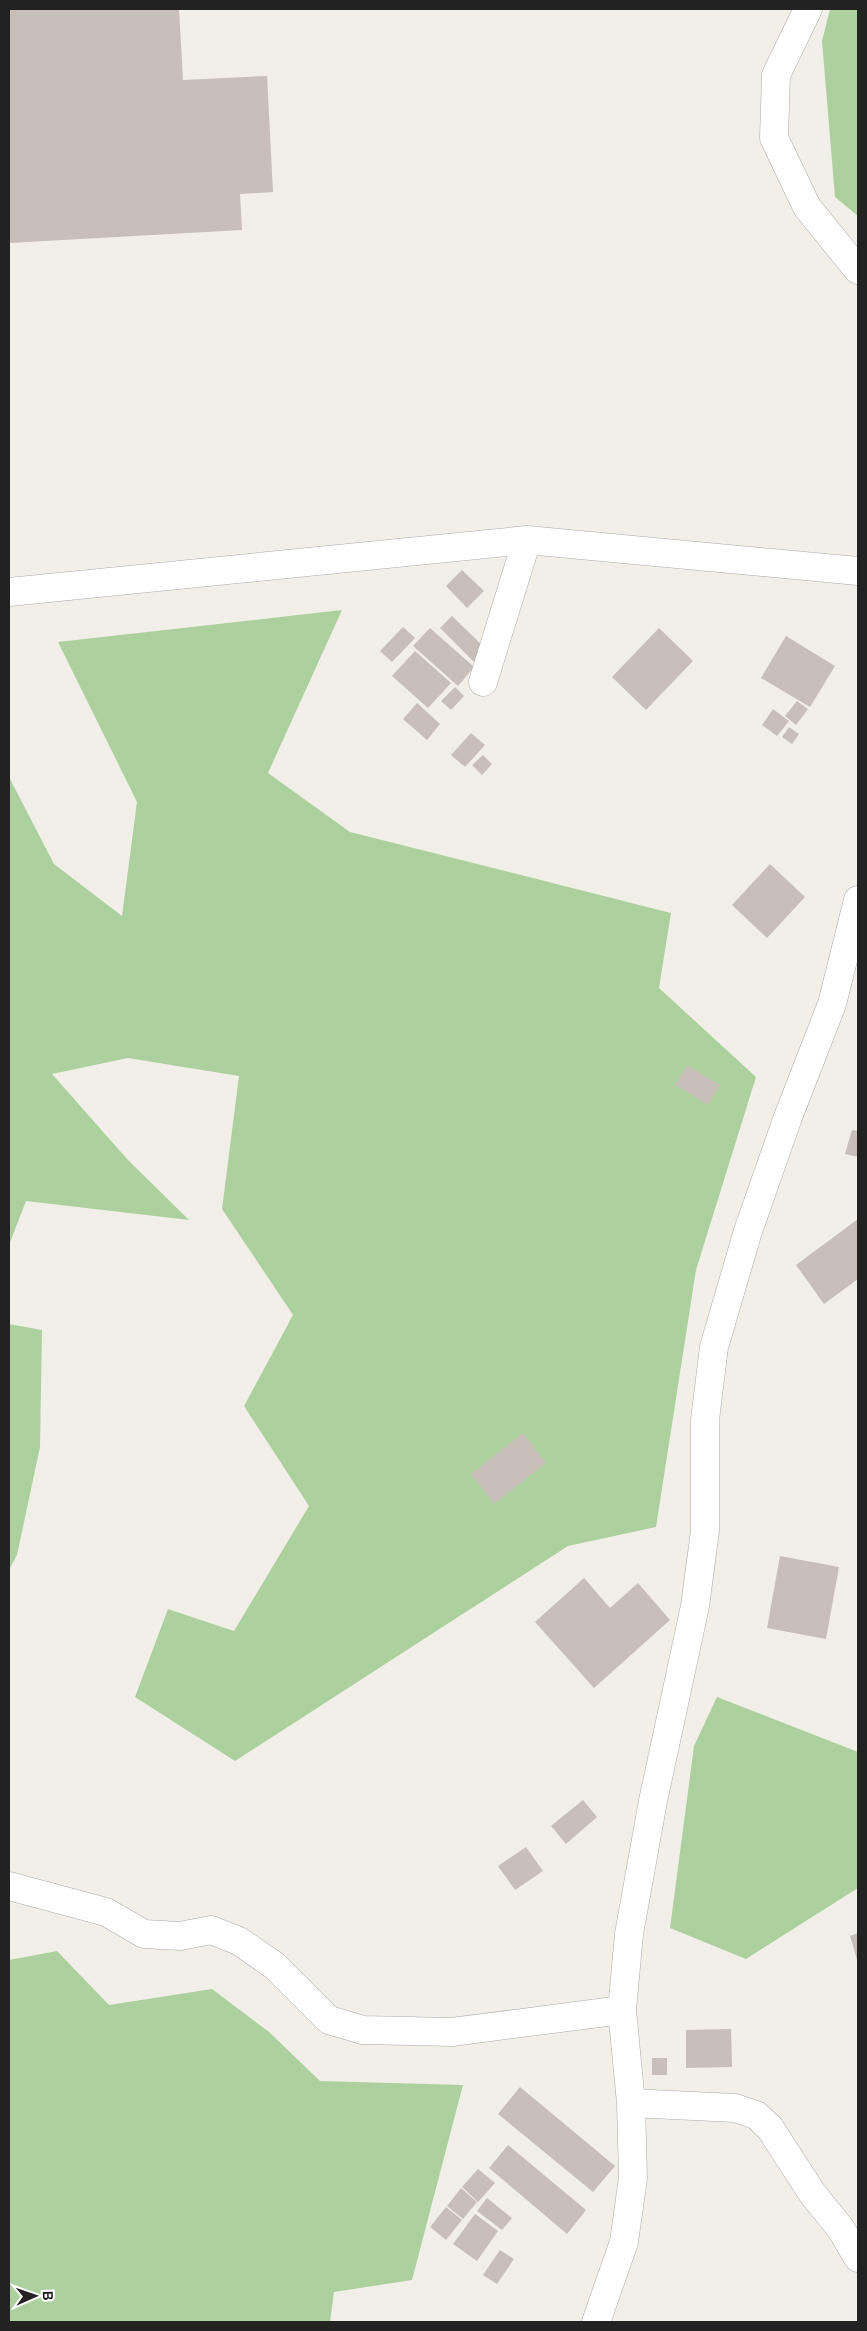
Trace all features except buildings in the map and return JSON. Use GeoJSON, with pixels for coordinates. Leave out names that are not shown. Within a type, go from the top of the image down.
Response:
{"type":"FeatureCollection","features":[{"type":"Feature","properties":{"kind":"street"},"geometry":{"type":"LineString","coordinates":[[808,9],[776,75],[774,138],[807,207],[858,270]]}},
{"type":"Feature","properties":{"kind":"street"},"geometry":{"type":"LineString","coordinates":[[9,592],[527,540],[858,571]]}},
{"type":"Feature","properties":{"kind":"street"},"geometry":{"type":"LineString","coordinates":[[483,682],[527,540]]}},
{"type":"Feature","properties":{"kind":"street"},"geometry":{"type":"LineString","coordinates":[[596,2322],[624,2242],[633,2178],[631,2103],[622,2010],[629,1934],[653,1801],[695,1606],[704,1532],[705,1420],[714,1347],[748,1231],[788,1117],[832,1004],[858,900]]}},
{"type":"Feature","properties":{"kind":"street"},"geometry":{"type":"LineString","coordinates":[[9,1886],[106,1912],[144,1934],[180,1936],[211,1930],[239,1941],[275,1966],[330,2020],[363,2030],[452,2032],[622,2010]]}},
{"type":"Feature","properties":{"kind":"street"},"geometry":{"type":"LineString","coordinates":[[631,2103],[735,2108],[756,2115],[770,2128],[812,2193],[841,2229],[858,2258]]}},
{"type":"Feature","properties":{"kind":"green space"},"geometry":{"type":"Polygon","coordinates":[[[830,9],[858,9],[858,216],[835,197],[822,41],[830,9]]]}},
{"type":"Feature","properties":{"kind":"green space"},"geometry":{"type":"Polygon","coordinates":[[[342,610],[268,773],[350,832],[671,913],[659,988],[756,1077],[696,1270],[656,1527],[568,1546],[235,1761],[135,1697],[168,1609],[234,1631],[309,1506],[244,1406],[293,1315],[222,1209],[239,1076],[128,1058],[52,1074],[128,1160],[189,1220],[26,1201],[9,1245],[9,777],[54,864],[122,916],[137,802],[58,642],[342,610]]]}},
{"type":"Feature","properties":{"kind":"green space"},"geometry":{"type":"Polygon","coordinates":[[[9,1324],[42,1330],[40,1447],[17,1555],[9,1570],[9,1324]]]}},
{"type":"Feature","properties":{"kind":"green space"},"geometry":{"type":"Polygon","coordinates":[[[717,1697],[858,1752],[858,1888],[746,1959],[670,1928],[694,1746],[717,1697]]]}},
{"type":"Feature","properties":{"kind":"green space"},"geometry":{"type":"Polygon","coordinates":[[[57,1951],[109,2005],[212,1989],[269,2032],[320,2081],[463,2085],[412,2280],[334,2292],[330,2322],[9,2322],[9,1960],[57,1951]]]}}]}
